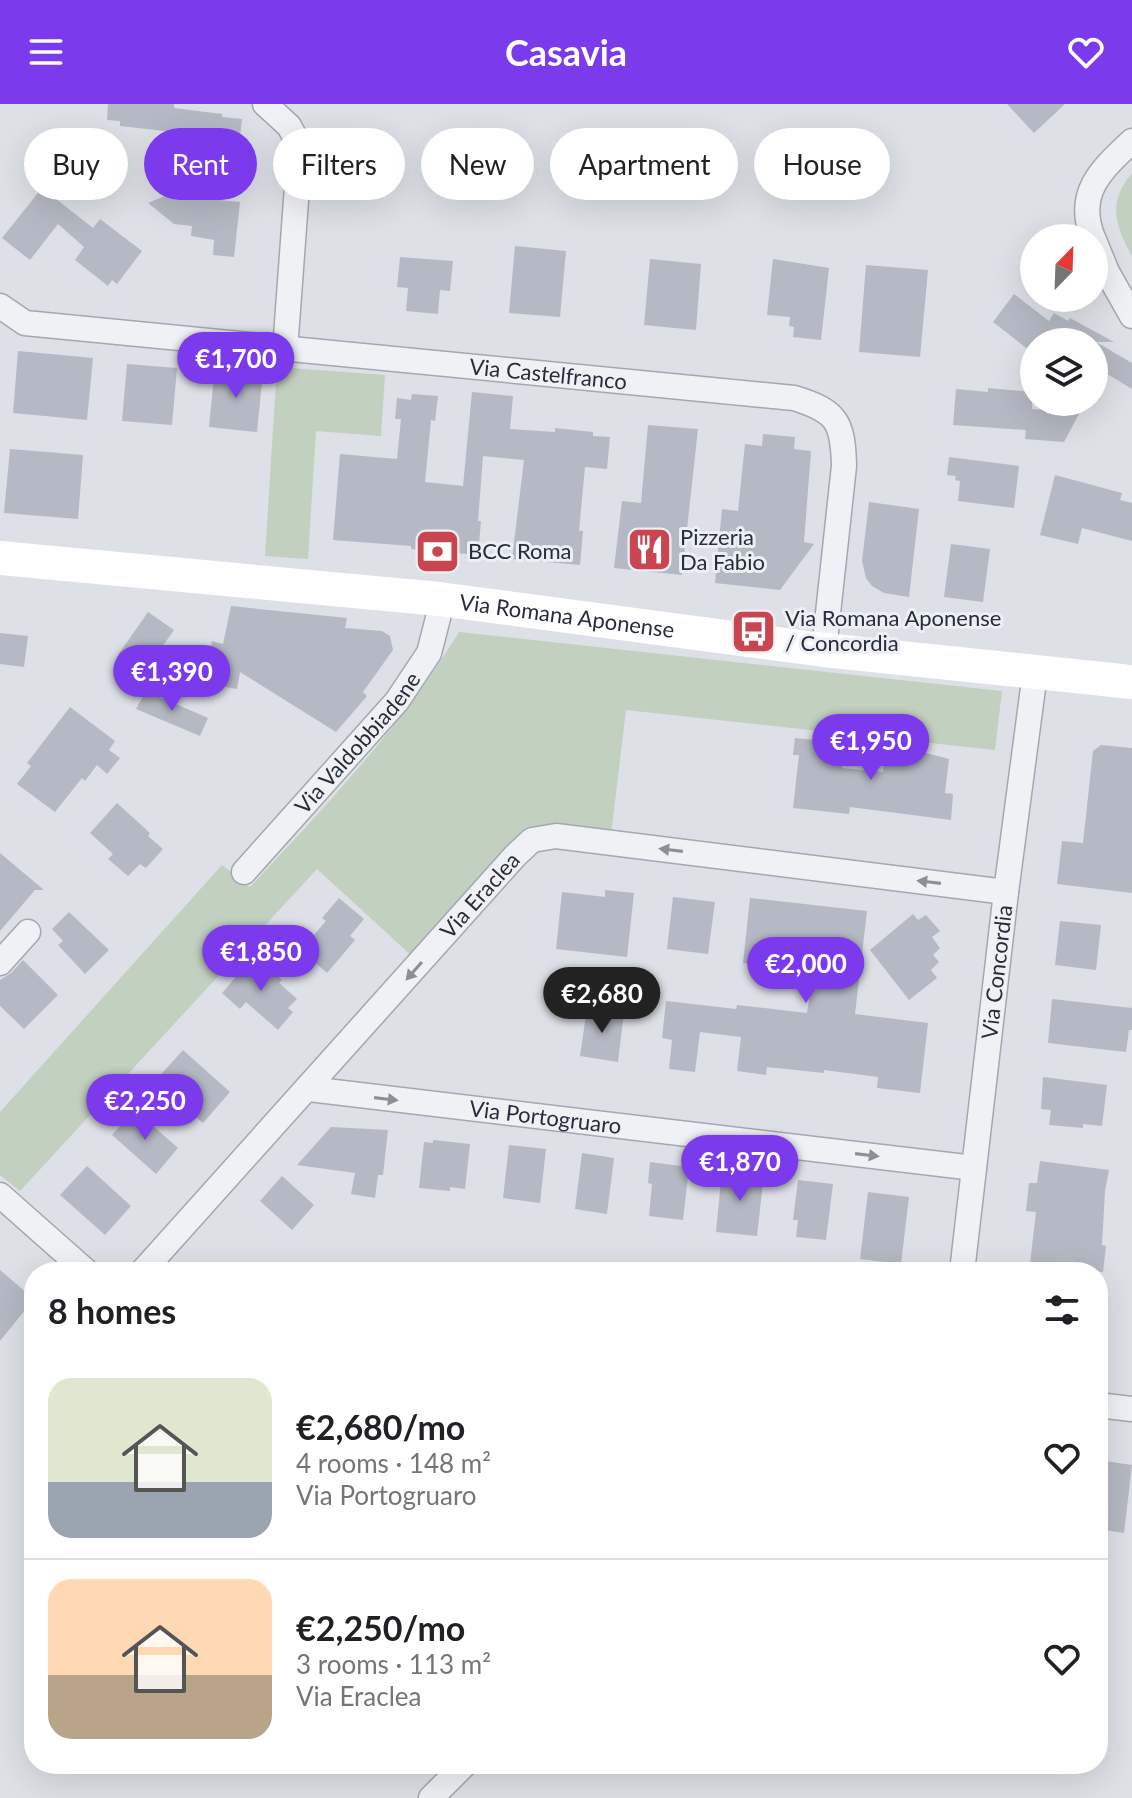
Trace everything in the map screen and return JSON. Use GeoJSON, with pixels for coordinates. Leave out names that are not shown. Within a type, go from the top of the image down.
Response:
{"type":"FeatureCollection","features":[{"type":"Feature","properties":{"kind":"street"},"geometry":{"type":"LineString","coordinates":[[265,104],[289,126],[300,146],[285,350]]}},
{"type":"Feature","properties":{"kind":"street"},"geometry":{"type":"LineString","coordinates":[[1090,224],[1087,215],[1089,193],[1099,174],[1132,141]]}},
{"type":"Feature","properties":{"kind":"street"},"geometry":{"type":"LineString","coordinates":[[1108,274],[1132,316]]}},
{"type":"Feature","properties":{"kind":"street","name":"Via Castelfranco"},"geometry":{"type":"LineString","coordinates":[[0,306],[25,323]]}},
{"type":"Feature","properties":{"kind":"street","name":"Via Castelfranco"},"geometry":{"type":"LineString","coordinates":[[0,321],[794,398],[817,405],[836,420],[843,441],[844,466],[824,650]]}},
{"type":"Feature","properties":{"kind":"street","name":"Via Romana Aponense"},"geometry":{"type":"LineString","coordinates":[[0,558],[439,599],[824,650],[1132,682]]}},
{"type":"Feature","properties":{"kind":"street","name":"Via Valdobbiadene"},"geometry":{"type":"LineString","coordinates":[[244,872],[397,701],[429,653],[438,618],[439,599]]}},
{"type":"Feature","properties":{"kind":"street","name":"Via Concordia"},"geometry":{"type":"LineString","coordinates":[[963,1262],[1035,673]]}},
{"type":"Feature","properties":{"kind":"street","name":"Via Eraclea"},"geometry":{"type":"LineString","coordinates":[[151,1262],[532,840],[556,836],[1006,892]]}},
{"type":"Feature","properties":{"kind":"street"},"geometry":{"type":"LineString","coordinates":[[0,963],[28,932]]}},
{"type":"Feature","properties":{"kind":"street","name":"Via Portogruaro"},"geometry":{"type":"LineString","coordinates":[[309,1089],[974,1168]]}},
{"type":"Feature","properties":{"kind":"street"},"geometry":{"type":"LineString","coordinates":[[0,1195],[76,1262]]}},
{"type":"Feature","properties":{"kind":"street"},"geometry":{"type":"LineString","coordinates":[[1108,1406],[1132,1409]]}},
{"type":"Feature","properties":{"kind":"street"},"geometry":{"type":"LineString","coordinates":[[431,1798],[455,1774]]}},
{"type":"Feature","properties":{"kind":"green space"},"geometry":{"type":"Polygon","coordinates":[[[1132,173],[1132,256],[1121,234],[1116,214],[1119,194],[1132,173]]]}},
{"type":"Feature","properties":{"kind":"green space"},"geometry":{"type":"Polygon","coordinates":[[[277,367],[385,375],[381,436],[316,431],[308,559],[265,556],[277,367]]]}},
{"type":"Feature","properties":{"kind":"green space"},"geometry":{"type":"Polygon","coordinates":[[[459,632],[1002,691],[995,750],[626,710],[611,835],[552,827],[413,957],[317,869],[20,1191],[0,1175],[0,1112],[222,865],[250,887],[388,733],[459,632]]]}},
{"type":"Feature","properties":{"kind":"building"},"geometry":{"type":"Polygon","coordinates":[[[108,104],[174,104],[174,108],[242,119],[241,128],[144,129],[120,126],[120,121],[107,120],[108,104]]]}},
{"type":"Feature","properties":{"kind":"building"},"geometry":{"type":"Polygon","coordinates":[[[1007,104],[1065,104],[1034,133],[1007,104]]]}},
{"type":"Feature","properties":{"kind":"building"},"geometry":{"type":"Polygon","coordinates":[[[32,200],[57,200],[93,228],[100,219],[142,251],[117,284],[112,280],[108,286],[75,260],[84,247],[58,224],[30,260],[2,238],[32,200]]]}},
{"type":"Feature","properties":{"kind":"building"},"geometry":{"type":"Polygon","coordinates":[[[155,200],[240,202],[234,257],[213,255],[214,240],[191,236],[192,226],[174,224],[148,203],[155,200]]]}},
{"type":"Feature","properties":{"kind":"building"},"geometry":{"type":"Polygon","coordinates":[[[515,246],[566,251],[560,317],[509,313],[515,246]]]}},
{"type":"Feature","properties":{"kind":"building"},"geometry":{"type":"Polygon","coordinates":[[[400,257],[453,261],[450,291],[440,290],[438,314],[406,311],[408,288],[397,287],[400,257]]]}},
{"type":"Feature","properties":{"kind":"building"},"geometry":{"type":"Polygon","coordinates":[[[650,259],[701,264],[696,330],[644,325],[650,259]]]}},
{"type":"Feature","properties":{"kind":"building"},"geometry":{"type":"Polygon","coordinates":[[[773,259],[829,268],[821,340],[793,337],[794,327],[789,326],[790,317],[767,315],[773,259]]]}},
{"type":"Feature","properties":{"kind":"building"},"geometry":{"type":"Polygon","coordinates":[[[866,265],[928,270],[920,357],[859,352],[866,265]]]}},
{"type":"Feature","properties":{"kind":"building"},"geometry":{"type":"Polygon","coordinates":[[[1014,294],[1020,299],[1020,312],[1037,312],[1049,321],[1054,313],[1088,328],[1020,328],[1020,343],[993,322],[1014,294]]]}},
{"type":"Feature","properties":{"kind":"building"},"geometry":{"type":"Polygon","coordinates":[[[1108,349],[1132,363],[1132,389],[1108,374],[1108,349]]]}},
{"type":"Feature","properties":{"kind":"building"},"geometry":{"type":"Polygon","coordinates":[[[18,351],[93,358],[87,420],[13,413],[18,351]]]}},
{"type":"Feature","properties":{"kind":"building"},"geometry":{"type":"Polygon","coordinates":[[[127,364],[177,368],[172,425],[122,421],[127,364]]]}},
{"type":"Feature","properties":{"kind":"building"},"geometry":{"type":"Polygon","coordinates":[[[215,367],[263,372],[257,432],[209,427],[215,367]]]}},
{"type":"Feature","properties":{"kind":"building"},"geometry":{"type":"Polygon","coordinates":[[[988,388],[1020,391],[1020,416],[1078,416],[1064,442],[1025,439],[1026,430],[953,425],[956,389],[988,392],[988,388]]]}},
{"type":"Feature","properties":{"kind":"building"},"geometry":{"type":"Polygon","coordinates":[[[472,392],[513,396],[510,429],[555,432],[555,428],[610,437],[607,469],[585,467],[579,531],[583,531],[580,565],[512,559],[524,460],[483,456],[478,555],[333,540],[340,454],[397,459],[401,419],[395,419],[397,398],[411,400],[412,394],[438,396],[435,421],[431,420],[425,482],[463,486],[472,392]]]}},
{"type":"Feature","properties":{"kind":"building"},"geometry":{"type":"Polygon","coordinates":[[[648,425],[698,429],[682,575],[614,568],[622,501],[641,503],[648,425]]]}},
{"type":"Feature","properties":{"kind":"building"},"geometry":{"type":"Polygon","coordinates":[[[763,434],[795,437],[794,449],[811,451],[804,542],[814,544],[780,590],[715,583],[722,509],[738,511],[745,444],[762,446],[763,434]]]}},
{"type":"Feature","properties":{"kind":"building"},"geometry":{"type":"Polygon","coordinates":[[[10,449],[83,455],[78,519],[4,513],[10,449]]]}},
{"type":"Feature","properties":{"kind":"building"},"geometry":{"type":"Polygon","coordinates":[[[949,457],[1019,466],[1014,508],[958,501],[960,481],[955,480],[956,476],[947,475],[949,457]]]}},
{"type":"Feature","properties":{"kind":"building"},"geometry":{"type":"Polygon","coordinates":[[[1055,475],[1122,493],[1120,500],[1132,503],[1132,541],[1082,528],[1078,544],[1040,535],[1055,475]]]}},
{"type":"Feature","properties":{"kind":"building"},"geometry":{"type":"Polygon","coordinates":[[[869,502],[919,509],[909,597],[884,593],[866,578],[862,561],[869,502]]]}},
{"type":"Feature","properties":{"kind":"building"},"geometry":{"type":"Polygon","coordinates":[[[951,544],[990,549],[983,602],[944,597],[951,544]]]}},
{"type":"Feature","properties":{"kind":"building"},"geometry":{"type":"Polygon","coordinates":[[[231,606],[347,618],[345,628],[382,631],[390,636],[393,650],[363,692],[367,696],[336,732],[240,672],[237,689],[203,683],[212,641],[223,644],[231,606]]]}},
{"type":"Feature","properties":{"kind":"building"},"geometry":{"type":"Polygon","coordinates":[[[148,612],[174,630],[144,673],[118,655],[148,612]]]}},
{"type":"Feature","properties":{"kind":"building"},"geometry":{"type":"Polygon","coordinates":[[[0,633],[28,636],[24,667],[0,664],[0,633]]]}},
{"type":"Feature","properties":{"kind":"building"},"geometry":{"type":"Polygon","coordinates":[[[146,691],[208,718],[200,736],[136,709],[146,691]]]}},
{"type":"Feature","properties":{"kind":"building"},"geometry":{"type":"Polygon","coordinates":[[[70,707],[115,741],[109,750],[120,758],[107,774],[97,765],[85,781],[82,778],[55,812],[17,784],[31,766],[27,763],[70,707]]]}},
{"type":"Feature","properties":{"kind":"building"},"geometry":{"type":"Polygon","coordinates":[[[795,738],[845,743],[842,768],[883,772],[886,749],[949,759],[945,793],[953,794],[951,820],[850,807],[849,814],[793,808],[799,755],[793,755],[795,738]]]}},
{"type":"Feature","properties":{"kind":"building"},"geometry":{"type":"Polygon","coordinates":[[[1101,745],[1132,748],[1132,893],[1057,884],[1062,841],[1083,843],[1093,751],[1101,745]]]}},
{"type":"Feature","properties":{"kind":"building"},"geometry":{"type":"Polygon","coordinates":[[[117,803],[163,849],[146,868],[140,864],[128,876],[108,859],[113,854],[90,833],[117,803]]]}},
{"type":"Feature","properties":{"kind":"building"},"geometry":{"type":"Polygon","coordinates":[[[0,853],[44,890],[35,890],[0,931],[0,853]]]}},
{"type":"Feature","properties":{"kind":"building"},"geometry":{"type":"Polygon","coordinates":[[[605,890],[634,893],[627,957],[556,949],[562,892],[605,897],[605,890]]]}},
{"type":"Feature","properties":{"kind":"building"},"geometry":{"type":"Polygon","coordinates":[[[673,897],[715,902],[708,954],[667,949],[673,897]]]}},
{"type":"Feature","properties":{"kind":"building"},"geometry":{"type":"Polygon","coordinates":[[[339,898],[364,919],[350,936],[355,940],[327,973],[308,956],[312,951],[305,945],[326,921],[322,918],[339,898]]]}},
{"type":"Feature","properties":{"kind":"building"},"geometry":{"type":"Polygon","coordinates":[[[750,898],[867,911],[855,1014],[928,1023],[920,1093],[877,1088],[878,1077],[824,1070],[824,1073],[767,1067],[766,1075],[737,1071],[741,1037],[700,1032],[695,1072],[669,1069],[672,1040],[662,1038],[666,1001],[807,1013],[813,971],[743,963],[750,898]]]}},
{"type":"Feature","properties":{"kind":"building"},"geometry":{"type":"Polygon","coordinates":[[[69,912],[109,950],[85,974],[58,945],[63,941],[52,929],[69,912]]]}},
{"type":"Feature","properties":{"kind":"building"},"geometry":{"type":"Polygon","coordinates":[[[913,914],[918,920],[926,915],[940,931],[932,937],[940,948],[933,955],[939,962],[931,970],[937,978],[909,1000],[870,950],[913,914]]]}},
{"type":"Feature","properties":{"kind":"building"},"geometry":{"type":"Polygon","coordinates":[[[1060,921],[1101,925],[1096,970],[1055,965],[1060,921]]]}},
{"type":"Feature","properties":{"kind":"building"},"geometry":{"type":"Polygon","coordinates":[[[254,956],[282,980],[279,983],[297,999],[288,1008],[293,1012],[278,1030],[246,1002],[240,1009],[222,993],[254,956]]]}},
{"type":"Feature","properties":{"kind":"building"},"geometry":{"type":"Polygon","coordinates":[[[23,960],[58,995],[24,1029],[0,1006],[0,980],[23,960]]]}},
{"type":"Feature","properties":{"kind":"building"},"geometry":{"type":"Polygon","coordinates":[[[1052,999],[1132,1008],[1132,1030],[1129,1030],[1126,1052],[1048,1043],[1052,999]]]}},
{"type":"Feature","properties":{"kind":"building"},"geometry":{"type":"Polygon","coordinates":[[[587,1008],[624,1012],[618,1062],[580,1056],[587,1008]]]}},
{"type":"Feature","properties":{"kind":"building"},"geometry":{"type":"Polygon","coordinates":[[[183,1050],[230,1092],[203,1123],[155,1081],[183,1050]]]}},
{"type":"Feature","properties":{"kind":"building"},"geometry":{"type":"Polygon","coordinates":[[[1043,1077],[1107,1085],[1102,1126],[1049,1125],[1051,1110],[1041,1109],[1043,1077]]]}},
{"type":"Feature","properties":{"kind":"building"},"geometry":{"type":"Polygon","coordinates":[[[135,1110],[178,1148],[156,1174],[112,1135],[135,1110]]]}},
{"type":"Feature","properties":{"kind":"building"},"geometry":{"type":"Polygon","coordinates":[[[331,1127],[388,1130],[383,1175],[378,1175],[375,1198],[351,1194],[355,1173],[297,1165],[331,1127]]]}},
{"type":"Feature","properties":{"kind":"building"},"geometry":{"type":"Polygon","coordinates":[[[433,1140],[470,1144],[465,1189],[419,1188],[424,1142],[433,1143],[433,1140]]]}},
{"type":"Feature","properties":{"kind":"building"},"geometry":{"type":"Polygon","coordinates":[[[509,1145],[546,1149],[540,1203],[503,1198],[509,1145]]]}},
{"type":"Feature","properties":{"kind":"building"},"geometry":{"type":"Polygon","coordinates":[[[582,1153],[614,1158],[607,1214],[575,1209],[582,1153]]]}},
{"type":"Feature","properties":{"kind":"building"},"geometry":{"type":"Polygon","coordinates":[[[1040,1161],[1109,1170],[1102,1245],[1106,1246],[1104,1262],[1030,1262],[1036,1212],[1026,1211],[1029,1183],[1037,1183],[1040,1161]]]}},
{"type":"Feature","properties":{"kind":"building"},"geometry":{"type":"Polygon","coordinates":[[[650,1162],[689,1167],[683,1220],[649,1216],[652,1184],[648,1183],[650,1162]]]}},
{"type":"Feature","properties":{"kind":"building"},"geometry":{"type":"Polygon","coordinates":[[[87,1166],[131,1206],[105,1235],[60,1195],[87,1166]]]}},
{"type":"Feature","properties":{"kind":"building"},"geometry":{"type":"Polygon","coordinates":[[[722,1170],[764,1174],[757,1236],[716,1232],[722,1170]]]}},
{"type":"Feature","properties":{"kind":"building"},"geometry":{"type":"Polygon","coordinates":[[[282,1176],[314,1205],[292,1230],[260,1201],[282,1176]]]}},
{"type":"Feature","properties":{"kind":"building"},"geometry":{"type":"Polygon","coordinates":[[[798,1180],[833,1184],[826,1240],[796,1237],[798,1220],[793,1220],[798,1180]]]}},
{"type":"Feature","properties":{"kind":"building"},"geometry":{"type":"Polygon","coordinates":[[[868,1192],[909,1197],[901,1262],[860,1259],[868,1192]]]}},
{"type":"Feature","properties":{"kind":"building"},"geometry":{"type":"Polygon","coordinates":[[[0,1270],[24,1290],[24,1311],[0,1341],[0,1270]]]}},
{"type":"Feature","properties":{"kind":"building"},"geometry":{"type":"Polygon","coordinates":[[[1108,1461],[1132,1465],[1124,1533],[1108,1531],[1108,1461]]]}},
{"type":"Feature","properties":{"kind":"place","name":"Pizzeria Da Fabio"},"geometry":{"type":"Point","coordinates":[649,550]}},
{"type":"Feature","properties":{"kind":"place","name":"BCC Roma"},"geometry":{"type":"Point","coordinates":[437,551]}},
{"type":"Feature","properties":{"kind":"place","name":"Via Romana Aponense / Concordia"},"geometry":{"type":"Point","coordinates":[754,631]}}]}
